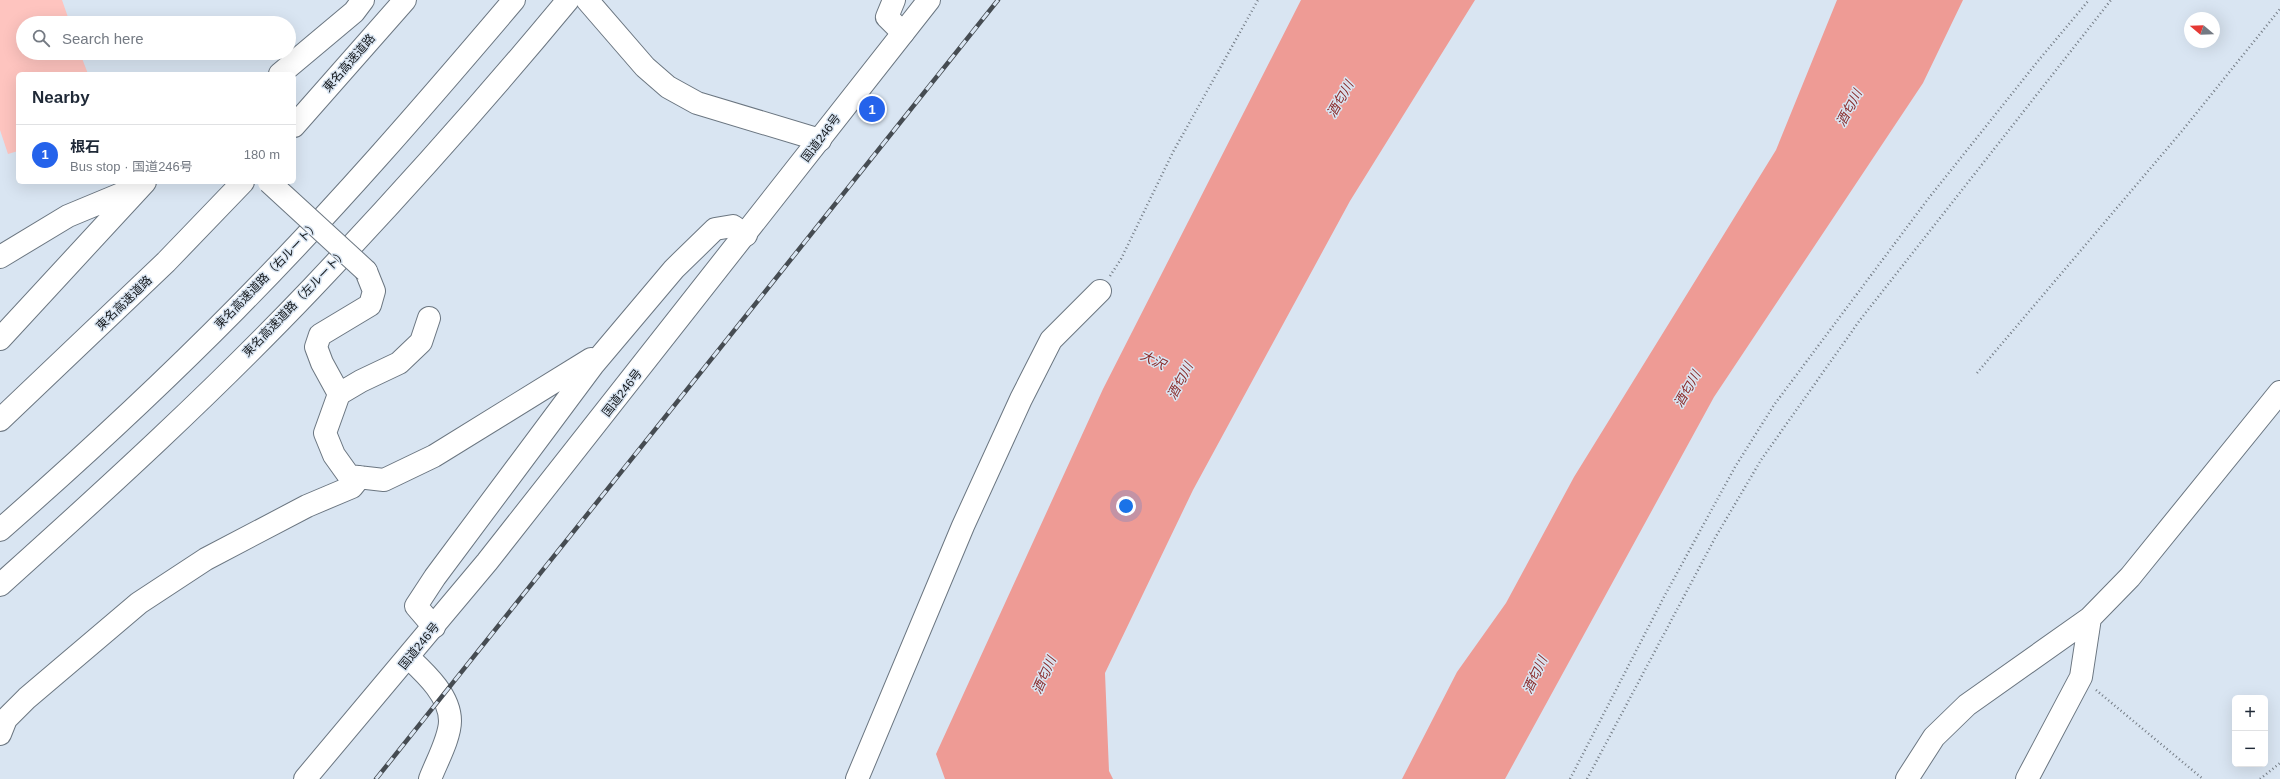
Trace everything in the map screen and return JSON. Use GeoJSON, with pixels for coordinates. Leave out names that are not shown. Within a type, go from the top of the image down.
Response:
{"type":"FeatureCollection","features":[{"type":"Feature","properties":{"kind":"main road"},"geometry":{"type":"LineString","coordinates":[[282,72],[354,12],[364,0]]}},
{"type":"Feature","properties":{"kind":"main road","name":"東名高速道路（右ルート）"},"geometry":{"type":"LineString","coordinates":[[0,530],[71,468],[236,309],[385,150],[514,0]]}},
{"type":"Feature","properties":{"kind":"main road","name":"東名高速道路（左ルート）"},"geometry":{"type":"LineString","coordinates":[[0,585],[170,429],[310,290],[500,81],[568,0]]}},
{"type":"Feature","properties":{"kind":"main road"},"geometry":{"type":"LineString","coordinates":[[587,0],[645,68],[668,87],[697,103],[820,140]]}},
{"type":"Feature","properties":{"kind":"main road"},"geometry":{"type":"LineString","coordinates":[[894,0],[887,17],[903,33]]}},
{"type":"Feature","properties":{"kind":"main road","name":"国道246号"},"geometry":{"type":"LineString","coordinates":[[305,779],[434,627],[746,235],[930,0]]}},
{"type":"Feature","properties":{"kind":"main road","name":"東名高速道路"},"geometry":{"type":"LineString","coordinates":[[296,124],[405,1]]}},
{"type":"Feature","properties":{"kind":"main road"},"geometry":{"type":"LineString","coordinates":[[0,256],[68,216],[142,184]]}},
{"type":"Feature","properties":{"kind":"main road"},"geometry":{"type":"LineString","coordinates":[[0,339],[142,184]]}},
{"type":"Feature","properties":{"kind":"main road","name":"東名高速道路"},"geometry":{"type":"LineString","coordinates":[[0,420],[160,268],[240,184]]}},
{"type":"Feature","properties":{"kind":"main road"},"geometry":{"type":"LineString","coordinates":[[271,184],[366,271],[374,292],[370,305],[320,335],[316,347],[322,363],[339,394]]}},
{"type":"Feature","properties":{"kind":"main road"},"geometry":{"type":"LineString","coordinates":[[434,627],[416,606],[435,577],[598,359],[674,269],[715,229],[733,226],[746,235]]}},
{"type":"Feature","properties":{"kind":"main road"},"geometry":{"type":"LineString","coordinates":[[857,779],[963,526],[1021,399],[1051,340],[1100,291]]}},
{"type":"Feature","properties":{"kind":"main road"},"geometry":{"type":"LineString","coordinates":[[429,318],[421,342],[399,363],[361,381],[339,394],[325,433],[334,455],[349,476],[384,480],[434,456],[589,359],[598,359]]}},
{"type":"Feature","properties":{"kind":"main road"},"geometry":{"type":"LineString","coordinates":[[1907,779],[1934,737],[1967,705],[2090,618],[2130,577],[2280,392]]}},
{"type":"Feature","properties":{"kind":"main road"},"geometry":{"type":"LineString","coordinates":[[0,734],[6,719],[27,698],[139,603],[206,559],[307,506],[352,487],[360,477]]}},
{"type":"Feature","properties":{"kind":"main road"},"geometry":{"type":"LineString","coordinates":[[2027,779],[2081,677],[2090,618]]}},
{"type":"Feature","properties":{"kind":"main road"},"geometry":{"type":"LineString","coordinates":[[409,658],[427,675],[442,697],[449,714],[448,731],[430,779]]}},
{"type":"Feature","properties":{"kind":"path"},"geometry":{"type":"LineString","coordinates":[[1100,291],[1121,259],[1173,152],[1258,0]]}},
{"type":"Feature","properties":{"kind":"path"},"geometry":{"type":"LineString","coordinates":[[1570,779],[1735,467],[1774,405],[1928,199],[2038,61],[2089,0]]}},
{"type":"Feature","properties":{"kind":"path"},"geometry":{"type":"LineString","coordinates":[[1588,779],[1715,538],[1761,460],[1860,320],[2111,0]]}},
{"type":"Feature","properties":{"kind":"path"},"geometry":{"type":"LineString","coordinates":[[1977,373],[2182,131],[2280,9]]}},
{"type":"Feature","properties":{"kind":"path"},"geometry":{"type":"LineString","coordinates":[[2081,677],[2203,779]]}},
{"type":"Feature","properties":{"kind":"path"},"geometry":{"type":"LineString","coordinates":[[2260,779],[2280,763]]}},
{"type":"Feature","properties":{"kind":"shaded area"},"geometry":{"type":"Polygon","coordinates":[[[0,0],[62,0],[68,16],[16,16],[16,60],[83,60],[87,72],[16,72],[16,152],[8,154],[0,130],[0,0]]]}},
{"type":"Feature","properties":{"kind":"water"},"geometry":{"type":"Polygon","coordinates":[[[1301,0],[1475,0],[1350,201],[1193,490],[1105,673],[1109,771],[1113,779],[945,779],[936,754],[1103,389],[1301,0]]]}},
{"type":"Feature","properties":{"kind":"water","name":"酒匂川"},"geometry":{"type":"Polygon","coordinates":[[[1837,0],[1963,0],[1923,83],[1714,397],[1505,779],[1402,779],[1457,672],[1506,603],[1574,477],[1776,150],[1837,0]]]}},
{"type":"Feature","properties":{"kind":"railway"},"geometry":{"type":"LineString","coordinates":[[376,779],[998,0]]}},
{"type":"Feature","properties":{"kind":"place","name":"根石"},"geometry":{"type":"Point","coordinates":[872,109]}},
{"type":"Feature","properties":{"kind":"water label","name":"大沢"},"geometry":{"type":"Point","coordinates":[1153,360]}}]}
